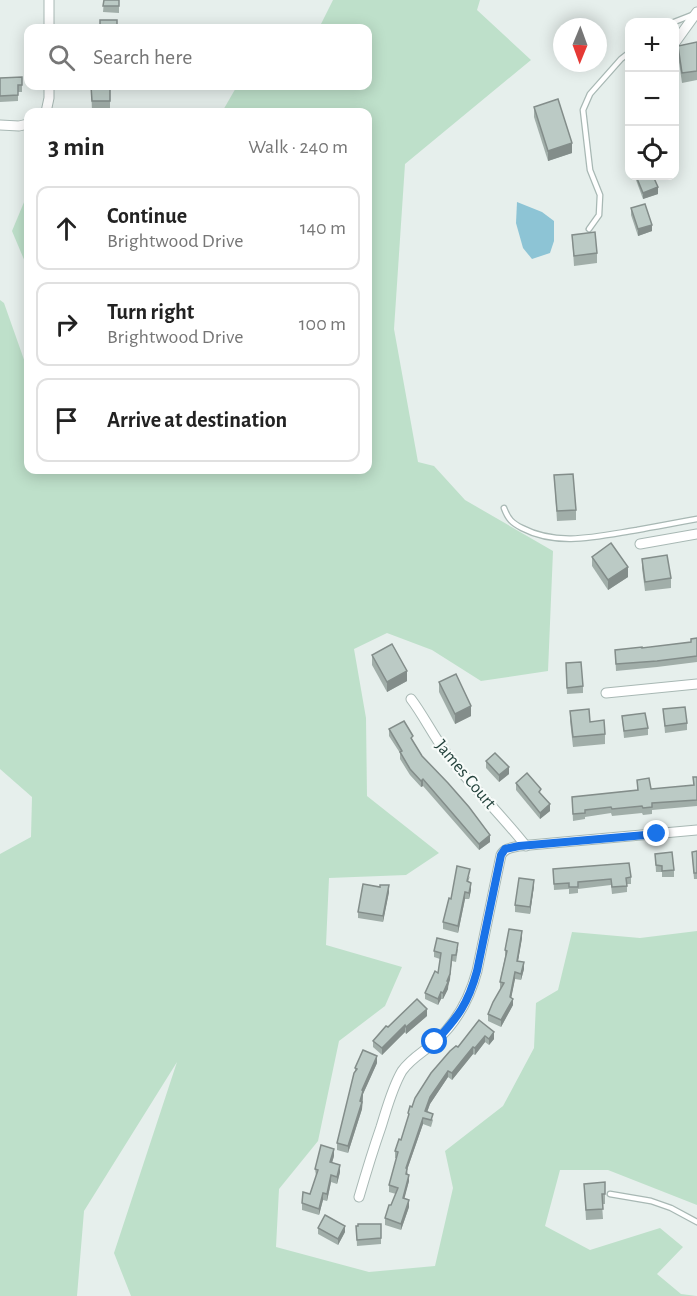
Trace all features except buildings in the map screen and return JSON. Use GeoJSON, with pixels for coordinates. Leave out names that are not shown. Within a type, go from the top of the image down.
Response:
{"type":"FeatureCollection","features":[{"type":"Feature","properties":{"kind":"street"},"geometry":{"type":"LineString","coordinates":[[49,24],[50,0]]}},
{"type":"Feature","properties":{"kind":"street"},"geometry":{"type":"LineString","coordinates":[[679,38],[697,12]]}},
{"type":"Feature","properties":{"kind":"street"},"geometry":{"type":"LineString","coordinates":[[47,108],[49,90]]}},
{"type":"Feature","properties":{"kind":"street"},"geometry":{"type":"LineString","coordinates":[[0,125],[24,125]]}},
{"type":"Feature","properties":{"kind":"street"},"geometry":{"type":"LineString","coordinates":[[640,544],[697,534]]}},
{"type":"Feature","properties":{"kind":"street"},"geometry":{"type":"LineString","coordinates":[[606,693],[697,684]]}},
{"type":"Feature","properties":{"kind":"street","name":"James Court"},"geometry":{"type":"LineString","coordinates":[[411,699],[447,754],[526,846]]}},
{"type":"Feature","properties":{"kind":"street"},"geometry":{"type":"LineString","coordinates":[[359,1197],[390,1097],[401,1074],[411,1060],[435,1042],[448,1027],[460,1012],[472,988],[501,855],[505,849],[697,830]]}},
{"type":"Feature","properties":{"kind":"lane"},"geometry":{"type":"LineString","coordinates":[[679,20],[697,12]]}},
{"type":"Feature","properties":{"kind":"lane"},"geometry":{"type":"LineString","coordinates":[[589,229],[599,215],[600,195],[590,170],[583,110],[590,94],[625,56]]}},
{"type":"Feature","properties":{"kind":"lane"},"geometry":{"type":"LineString","coordinates":[[504,508],[511,522],[531,533],[548,538],[574,539],[697,519]]}},
{"type":"Feature","properties":{"kind":"lane"},"geometry":{"type":"LineString","coordinates":[[610,1194],[651,1201],[697,1222]]}},
{"type":"Feature","properties":{"kind":"green space"},"geometry":{"type":"Polygon","coordinates":[[[333,0],[480,0],[477,10],[531,60],[405,164],[394,329],[418,462],[434,466],[465,500],[553,551],[548,671],[481,681],[432,650],[387,633],[354,649],[366,718],[367,796],[439,853],[406,875],[329,878],[326,945],[402,967],[385,1006],[339,1041],[318,1141],[279,1189],[276,1247],[369,1272],[435,1266],[453,1188],[445,1151],[503,1106],[534,1048],[536,1003],[558,990],[572,932],[640,938],[697,931],[697,1205],[608,1170],[560,1170],[545,1226],[590,1250],[660,1228],[683,1247],[657,1274],[681,1294],[697,1296],[131,1296],[114,1253],[177,1062],[84,1211],[77,1296],[0,1296],[0,854],[31,837],[32,797],[0,769],[0,300],[4,303],[24,360],[24,474],[372,474],[372,108],[224,108],[235,90],[372,90],[372,24],[321,24],[333,0]]]}},
{"type":"Feature","properties":{"kind":"green space"},"geometry":{"type":"Polygon","coordinates":[[[24,202],[24,260],[12,231],[24,202]]]}},
{"type":"Feature","properties":{"kind":"water"},"geometry":{"type":"Polygon","coordinates":[[[517,202],[542,212],[554,221],[554,241],[550,253],[532,259],[523,248],[516,223],[517,202]]]}},
{"type":"Feature","properties":{"kind":"route"},"geometry":{"type":"LineString","coordinates":[[435,1042],[460,1012],[472,988],[501,855],[505,849],[657,834]]}}]}
